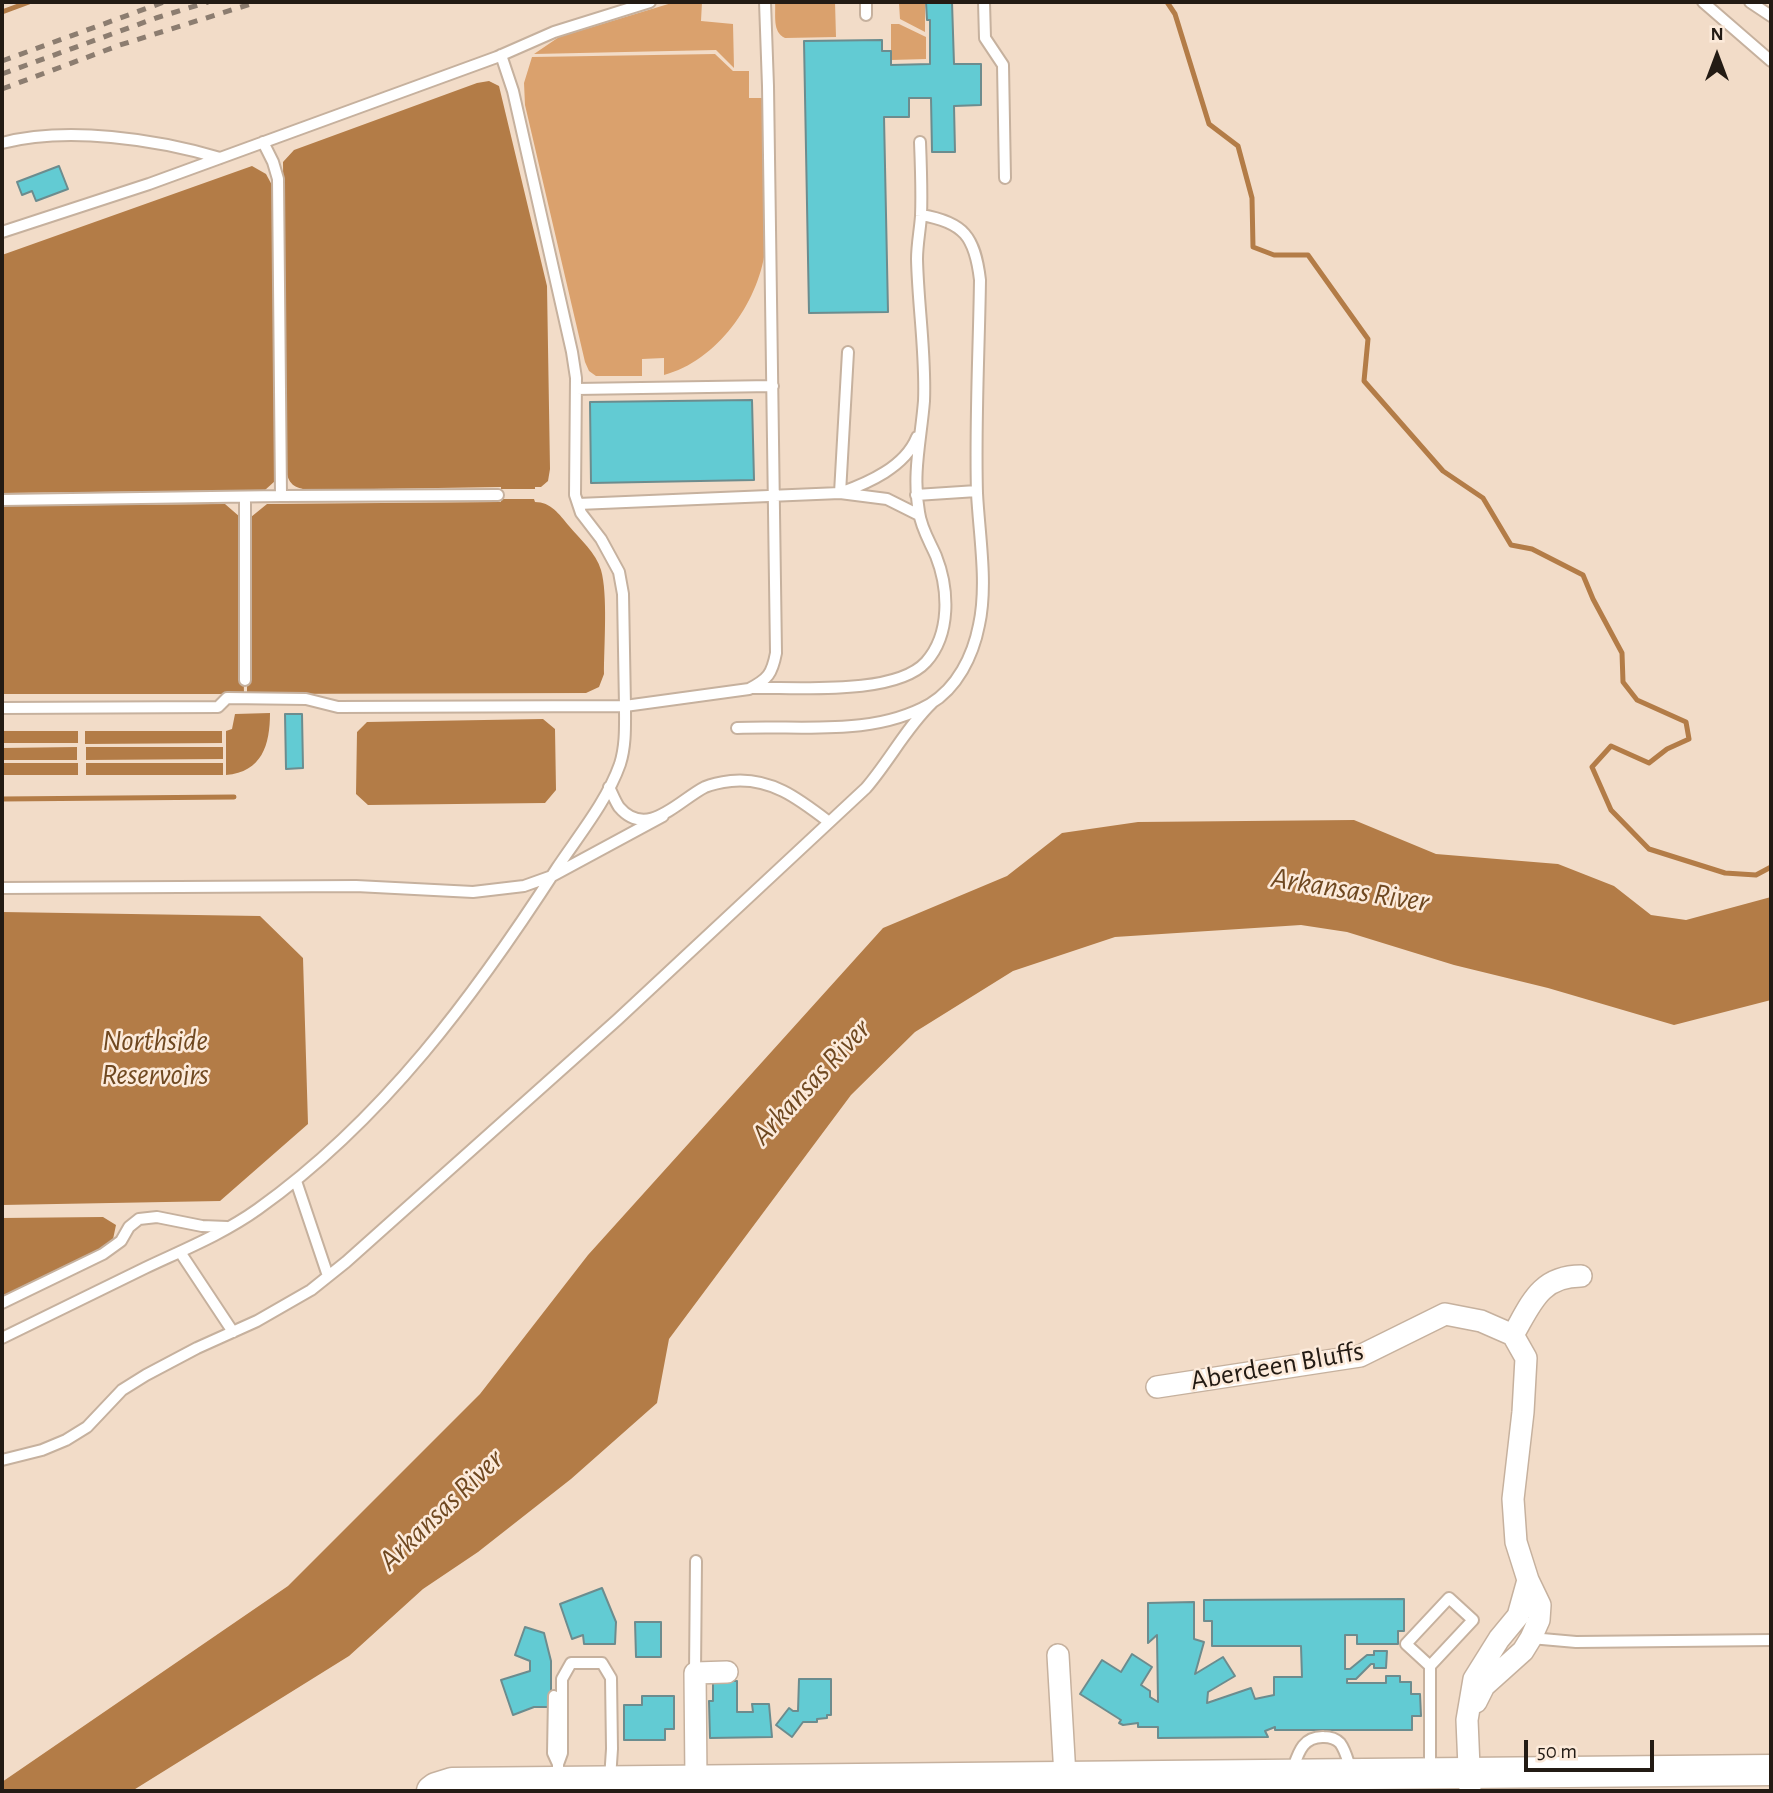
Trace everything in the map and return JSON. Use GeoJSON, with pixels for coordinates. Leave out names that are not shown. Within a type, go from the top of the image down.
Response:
{"type":"FeatureCollection","features":[{"type":"Feature","properties":{"kind":"street"},"geometry":{"type":"LineString","coordinates":[[1467,1720],[1484,1686],[1523,1651],[1539,1620],[1540,1605],[1528,1580],[1516,1542],[1513,1499],[1526,1358],[1513,1335],[1542,1288],[1556,1278],[1581,1276]]}},
{"type":"Feature","properties":{"kind":"street","name":"Aberdeen Bluffs"},"geometry":{"type":"LineString","coordinates":[[1157,1387],[1360,1356],[1445,1314],[1481,1321],[1513,1335]]}},
{"type":"Feature","properties":{"kind":"street"},"geometry":{"type":"LineString","coordinates":[[1470,1782],[1467,1720],[1474,1679],[1499,1639],[1518,1616],[1528,1580]]}},
{"type":"Feature","properties":{"kind":"street"},"geometry":{"type":"LineString","coordinates":[[1058,1656],[1065,1776]]}},
{"type":"Feature","properties":{"kind":"street"},"geometry":{"type":"LineString","coordinates":[[696,1786],[695,1672],[727,1672]]}},
{"type":"Feature","properties":{"kind":"street"},"geometry":{"type":"LineString","coordinates":[[432,1791],[436,1787],[452,1783],[558,1773],[610,1782],[696,1786],[944,1784],[1065,1776],[1430,1772],[1470,1782],[1771,1770]]}},
{"type":"Feature","properties":{"kind":"lane"},"geometry":{"type":"LineString","coordinates":[[2,232],[220,158],[501,55],[554,32],[650,2]]}},
{"type":"Feature","properties":{"kind":"lane"},"geometry":{"type":"LineString","coordinates":[[749,688],[765,680],[773,668],[776,653],[765,2]]}},
{"type":"Feature","properties":{"kind":"lane"},"geometry":{"type":"LineString","coordinates":[[866,2],[866,15]]}},
{"type":"Feature","properties":{"kind":"lane"},"geometry":{"type":"LineString","coordinates":[[984,2],[985,38],[1003,65],[1005,178]]}},
{"type":"Feature","properties":{"kind":"lane"},"geometry":{"type":"LineString","coordinates":[[1703,2],[1771,61]]}},
{"type":"Feature","properties":{"kind":"lane"},"geometry":{"type":"LineString","coordinates":[[1750,2],[1771,16]]}},
{"type":"Feature","properties":{"kind":"lane"},"geometry":{"type":"LineString","coordinates":[[2,1338],[180,1252],[256,1211],[340,1143],[400,1081],[468,999],[552,876],[609,787],[620,763],[625,742],[623,594],[619,572],[601,538],[580,513],[575,495],[576,389],[572,352],[513,91],[501,55]]}},
{"type":"Feature","properties":{"kind":"lane"},"geometry":{"type":"LineString","coordinates":[[2,143],[19,138],[54,135],[119,139],[181,146],[220,158]]}},
{"type":"Feature","properties":{"kind":"lane"},"geometry":{"type":"LineString","coordinates":[[263,142],[278,179],[281,496]]}},
{"type":"Feature","properties":{"kind":"lane"},"geometry":{"type":"LineString","coordinates":[[2,708],[218,707],[227,698],[306,699],[338,707],[625,706],[749,688],[860,686],[886,682],[925,663],[943,627],[946,604],[945,585],[919,515],[916,495],[916,469],[924,401],[917,256],[921,215],[920,142]]}},
{"type":"Feature","properties":{"kind":"lane"},"geometry":{"type":"LineString","coordinates":[[2,1460],[42,1450],[66,1440],[87,1427],[122,1391],[146,1375],[311,1290],[455,1167],[866,788],[915,719],[961,674],[973,650],[980,624],[982,596],[977,491],[980,280],[977,254],[970,239],[957,225],[942,218],[921,215]]}},
{"type":"Feature","properties":{"kind":"lane"},"geometry":{"type":"LineString","coordinates":[[840,494],[848,352]]}},
{"type":"Feature","properties":{"kind":"lane"},"geometry":{"type":"LineString","coordinates":[[576,389],[773,386]]}},
{"type":"Feature","properties":{"kind":"lane"},"geometry":{"type":"LineString","coordinates":[[840,494],[864,484],[903,458],[915,442],[921,424]]}},
{"type":"Feature","properties":{"kind":"lane"},"geometry":{"type":"LineString","coordinates":[[916,495],[977,491]]}},
{"type":"Feature","properties":{"kind":"lane"},"geometry":{"type":"LineString","coordinates":[[578,504],[840,494],[887,499],[919,515]]}},
{"type":"Feature","properties":{"kind":"lane"},"geometry":{"type":"LineString","coordinates":[[2,500],[498,495]]}},
{"type":"Feature","properties":{"kind":"lane"},"geometry":{"type":"LineString","coordinates":[[245,497],[245,680]]}},
{"type":"Feature","properties":{"kind":"lane"},"geometry":{"type":"LineString","coordinates":[[737,728],[865,725],[912,713],[932,703]]}},
{"type":"Feature","properties":{"kind":"lane"},"geometry":{"type":"LineString","coordinates":[[2,888],[356,886],[473,892],[524,886],[552,876],[663,816],[707,786],[730,781],[752,781],[777,786],[829,822]]}},
{"type":"Feature","properties":{"kind":"lane"},"geometry":{"type":"LineString","coordinates":[[609,787],[619,806],[629,814],[639,819],[663,816]]}},
{"type":"Feature","properties":{"kind":"lane"},"geometry":{"type":"LineString","coordinates":[[296,1181],[328,1276]]}},
{"type":"Feature","properties":{"kind":"lane"},"geometry":{"type":"LineString","coordinates":[[2,1303],[103,1254],[121,1241],[129,1227],[139,1219],[157,1217],[202,1226],[228,1227]]}},
{"type":"Feature","properties":{"kind":"lane"},"geometry":{"type":"LineString","coordinates":[[180,1252],[233,1332]]}},
{"type":"Feature","properties":{"kind":"lane"},"geometry":{"type":"LineString","coordinates":[[695,1672],[696,1561]]}},
{"type":"Feature","properties":{"kind":"lane"},"geometry":{"type":"LineString","coordinates":[[1430,1666],[1406,1644],[1449,1598],[1473,1620],[1430,1666],[1430,1772]]}},
{"type":"Feature","properties":{"kind":"lane"},"geometry":{"type":"LineString","coordinates":[[1531,1638],[1576,1642],[1771,1640]]}},
{"type":"Feature","properties":{"kind":"lane"},"geometry":{"type":"LineString","coordinates":[[558,1773],[562,1753],[562,1679],[571,1663],[602,1663],[611,1678],[610,1782]]}},
{"type":"Feature","properties":{"kind":"lane"},"geometry":{"type":"LineString","coordinates":[[554,1696],[553,1753],[558,1773]]}},
{"type":"Feature","properties":{"kind":"shaded area"},"geometry":{"type":"Polygon","coordinates":[[[675,2],[702,2],[701,21],[733,24],[734,68],[716,50],[534,54],[559,37],[675,2]]]}},
{"type":"Feature","properties":{"kind":"shaded area"},"geometry":{"type":"Polygon","coordinates":[[[775,2],[835,2],[836,37],[785,38],[776,27],[775,2]]]}},
{"type":"Feature","properties":{"kind":"shaded area"},"geometry":{"type":"Polygon","coordinates":[[[925,2],[925,32],[900,19],[899,3],[925,2]]]}},
{"type":"Feature","properties":{"kind":"shaded area"},"geometry":{"type":"Polygon","coordinates":[[[891,24],[899,24],[926,37],[926,59],[891,60],[891,24]]]}},
{"type":"Feature","properties":{"kind":"shaded area"},"geometry":{"type":"Polygon","coordinates":[[[715,54],[733,71],[749,71],[749,98],[762,98],[765,251],[754,290],[732,327],[701,357],[683,368],[664,375],[664,358],[642,359],[642,376],[596,376],[589,371],[585,362],[525,105],[524,83],[532,57],[715,54]]]}},
{"type":"Feature","properties":{"kind":"water"},"geometry":{"type":"Polygon","coordinates":[[[489,81],[499,86],[547,286],[548,481],[535,489],[299,488],[290,482],[286,469],[283,162],[294,150],[477,83],[489,81]]]}},
{"type":"Feature","properties":{"kind":"water"},"geometry":{"type":"Polygon","coordinates":[[[252,166],[266,174],[273,187],[275,481],[265,490],[2,493],[2,255],[252,166]]]}},
{"type":"Feature","properties":{"kind":"water"},"geometry":{"type":"Polygon","coordinates":[[[501,499],[534,499],[535,502],[550,506],[587,546],[599,564],[603,580],[605,621],[604,674],[599,687],[586,693],[247,694],[247,685],[251,681],[251,517],[267,504],[501,502],[501,499]]]}},
{"type":"Feature","properties":{"kind":"water"},"geometry":{"type":"Polygon","coordinates":[[[225,504],[240,517],[244,694],[2,694],[2,506],[225,504]]]}},
{"type":"Feature","properties":{"kind":"water"},"geometry":{"type":"Polygon","coordinates":[[[270,713],[268,736],[262,755],[248,769],[226,775],[226,731],[232,729],[235,714],[270,713]]]}},
{"type":"Feature","properties":{"kind":"water"},"geometry":{"type":"Polygon","coordinates":[[[543,719],[555,729],[556,790],[545,803],[368,805],[356,794],[357,732],[367,722],[543,719]]]}},
{"type":"Feature","properties":{"kind":"water"},"geometry":{"type":"Polygon","coordinates":[[[2,731],[78,731],[78,743],[2,743],[2,731]]]}},
{"type":"Feature","properties":{"kind":"water"},"geometry":{"type":"Polygon","coordinates":[[[85,731],[222,731],[222,743],[85,744],[85,731]]]}},
{"type":"Feature","properties":{"kind":"water"},"geometry":{"type":"Polygon","coordinates":[[[77,747],[77,760],[2,760],[2,748],[77,747]]]}},
{"type":"Feature","properties":{"kind":"water"},"geometry":{"type":"Polygon","coordinates":[[[86,747],[223,747],[223,759],[86,760],[86,747]]]}},
{"type":"Feature","properties":{"kind":"water"},"geometry":{"type":"Polygon","coordinates":[[[2,763],[78,763],[78,775],[2,775],[2,763]]]}},
{"type":"Feature","properties":{"kind":"water"},"geometry":{"type":"Polygon","coordinates":[[[86,763],[223,763],[223,775],[86,775],[86,763]]]}},
{"type":"Feature","properties":{"kind":"water","name":"Arkansas River"},"geometry":{"type":"Polygon","coordinates":[[[1354,820],[1436,854],[1558,864],[1614,886],[1651,915],[1686,920],[1771,897],[1771,1000],[1674,1025],[1548,988],[1454,965],[1347,932],[1301,925],[1115,937],[1013,971],[915,1032],[851,1095],[669,1339],[657,1403],[571,1479],[478,1552],[423,1589],[349,1656],[132,1791],[2,1791],[2,1782],[288,1586],[480,1394],[588,1255],[883,928],[1007,876],[1062,833],[1138,822],[1354,820]]]}},
{"type":"Feature","properties":{"kind":"water","name":"Northside Reservoirs"},"geometry":{"type":"Polygon","coordinates":[[[2,912],[260,916],[303,958],[308,1124],[220,1201],[2,1205],[2,912]]]}},
{"type":"Feature","properties":{"kind":"water"},"geometry":{"type":"Polygon","coordinates":[[[103,1217],[116,1225],[112,1244],[79,1263],[2,1297],[2,1218],[103,1217]]]}},
{"type":"Feature","properties":{"kind":"building"},"geometry":{"type":"Polygon","coordinates":[[[926,2],[952,2],[954,64],[981,64],[981,105],[954,106],[955,152],[932,152],[931,98],[909,98],[909,117],[884,117],[888,312],[809,313],[804,41],[882,40],[882,51],[891,51],[891,65],[930,64],[930,20],[927,20],[926,2]]]}},
{"type":"Feature","properties":{"kind":"building"},"geometry":{"type":"Polygon","coordinates":[[[59,166],[68,189],[36,201],[32,191],[22,195],[17,182],[59,166]]]}},
{"type":"Feature","properties":{"kind":"building"},"geometry":{"type":"Polygon","coordinates":[[[752,400],[754,480],[591,483],[590,402],[752,400]]]}},
{"type":"Feature","properties":{"kind":"building"},"geometry":{"type":"Polygon","coordinates":[[[285,714],[302,714],[303,768],[286,769],[285,714]]]}},
{"type":"Feature","properties":{"kind":"building"},"geometry":{"type":"Polygon","coordinates":[[[602,1588],[616,1622],[615,1644],[584,1644],[583,1635],[572,1639],[560,1604],[602,1588]]]}},
{"type":"Feature","properties":{"kind":"building"},"geometry":{"type":"Polygon","coordinates":[[[1404,1599],[1404,1631],[1398,1631],[1398,1644],[1357,1644],[1357,1635],[1345,1635],[1345,1669],[1350,1669],[1367,1655],[1374,1655],[1374,1651],[1387,1651],[1386,1668],[1374,1668],[1374,1664],[1371,1664],[1356,1679],[1347,1679],[1347,1683],[1386,1683],[1386,1676],[1400,1676],[1400,1682],[1411,1682],[1411,1694],[1420,1694],[1421,1716],[1412,1716],[1412,1730],[1275,1730],[1275,1727],[1265,1731],[1268,1737],[1158,1738],[1158,1727],[1138,1727],[1138,1723],[1123,1725],[1119,1723],[1121,1720],[1080,1694],[1102,1660],[1121,1672],[1132,1654],[1152,1667],[1141,1685],[1150,1691],[1150,1697],[1158,1702],[1157,1635],[1148,1643],[1148,1603],[1194,1602],[1194,1639],[1204,1642],[1195,1674],[1223,1657],[1235,1676],[1208,1692],[1207,1703],[1251,1688],[1255,1699],[1274,1695],[1274,1677],[1302,1677],[1301,1646],[1212,1646],[1212,1621],[1204,1621],[1204,1600],[1404,1599]]]}},
{"type":"Feature","properties":{"kind":"building"},"geometry":{"type":"Polygon","coordinates":[[[635,1622],[661,1622],[661,1657],[636,1657],[635,1622]]]}},
{"type":"Feature","properties":{"kind":"building"},"geometry":{"type":"Polygon","coordinates":[[[525,1627],[544,1633],[551,1661],[551,1707],[534,1707],[513,1715],[501,1680],[530,1671],[530,1661],[515,1655],[525,1627]]]}},
{"type":"Feature","properties":{"kind":"building"},"geometry":{"type":"Polygon","coordinates":[[[799,1679],[831,1679],[831,1715],[817,1719],[817,1722],[803,1722],[792,1737],[776,1725],[789,1708],[798,1711],[799,1679]]]}},
{"type":"Feature","properties":{"kind":"building"},"geometry":{"type":"Polygon","coordinates":[[[713,1681],[737,1681],[737,1712],[753,1712],[752,1704],[769,1704],[772,1737],[710,1738],[709,1701],[713,1701],[713,1681]]]}},
{"type":"Feature","properties":{"kind":"building"},"geometry":{"type":"Polygon","coordinates":[[[642,1696],[674,1696],[674,1729],[665,1729],[665,1740],[624,1740],[624,1705],[642,1705],[642,1696]]]}},
{"type":"Feature","properties":{"kind":"waterway"},"geometry":{"type":"LineString","coordinates":[[2,12],[29,2]]}},
{"type":"Feature","properties":{"kind":"waterway"},"geometry":{"type":"LineString","coordinates":[[1167,2],[1175,14],[1209,124],[1238,146],[1252,198],[1253,247],[1274,255],[1308,255],[1368,339],[1364,381],[1443,471],[1483,498],[1511,545],[1532,549],[1583,575],[1622,653],[1623,682],[1637,700],[1686,722],[1689,739],[1667,749],[1649,763],[1611,746],[1592,767],[1611,810],[1649,849],[1725,873],[1756,875],[1771,867]]}},
{"type":"Feature","properties":{"kind":"waterway"},"geometry":{"type":"LineString","coordinates":[[2,799],[234,797]]}},
{"type":"Feature","properties":{"kind":"railway"},"geometry":{"type":"LineString","coordinates":[[2,61],[164,2]]}},
{"type":"Feature","properties":{"kind":"railway"},"geometry":{"type":"LineString","coordinates":[[2,74],[208,2]]}},
{"type":"Feature","properties":{"kind":"railway"},"geometry":{"type":"LineString","coordinates":[[2,89],[120,45],[257,2]]}}]}
